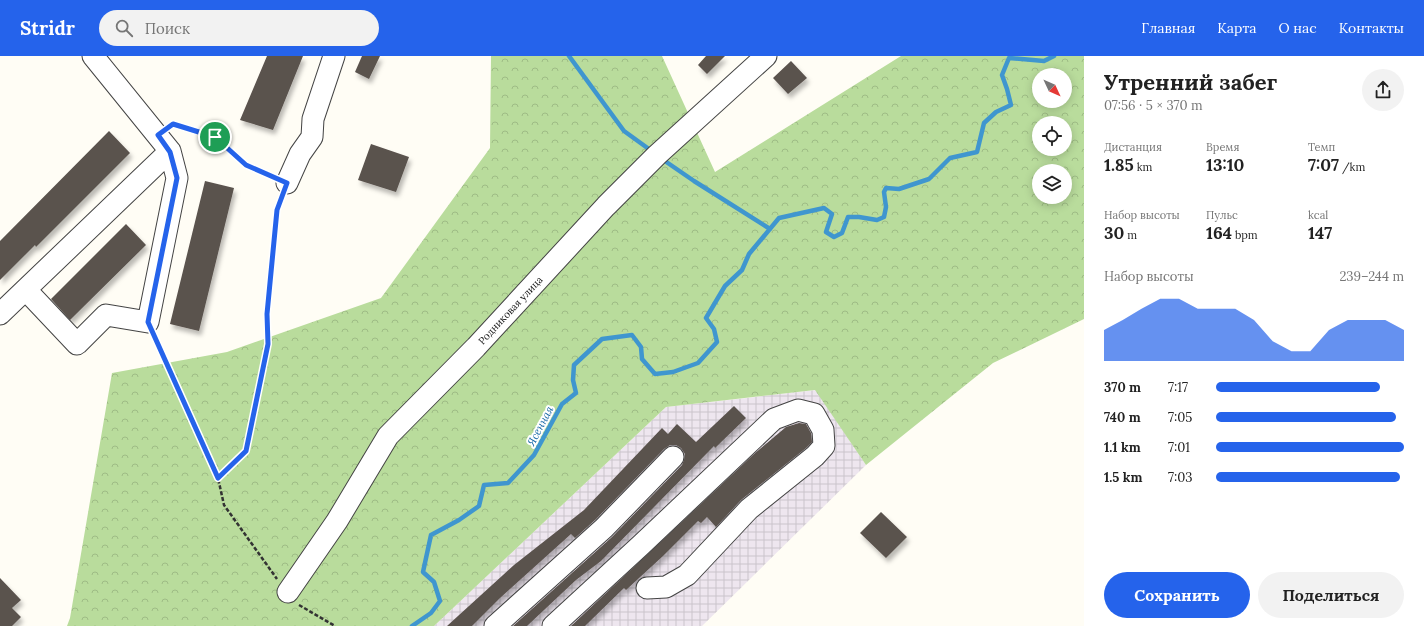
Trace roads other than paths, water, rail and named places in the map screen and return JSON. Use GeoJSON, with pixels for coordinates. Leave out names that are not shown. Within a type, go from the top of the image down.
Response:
{"type":"FeatureCollection","features":[{"type":"Feature","properties":{"kind":"street"},"geometry":{"type":"LineString","coordinates":[[26,290],[77,344],[106,315],[148,322],[177,178],[170,152],[158,135],[93,56]]}},
{"type":"Feature","properties":{"kind":"street"},"geometry":{"type":"LineString","coordinates":[[287,183],[300,154],[312,137],[313,119],[334,56]]}},
{"type":"Feature","properties":{"kind":"street","name":"Родниковая улица"},"geometry":{"type":"LineString","coordinates":[[288,592],[337,521],[388,436],[476,347],[606,206],[657,155],[766,56]]}},
{"type":"Feature","properties":{"kind":"street"},"geometry":{"type":"LineString","coordinates":[[0,314],[170,152]]}},
{"type":"Feature","properties":{"kind":"street"},"geometry":{"type":"LineString","coordinates":[[553,626],[774,419],[798,410],[814,414],[823,430],[824,446],[815,456],[749,509],[687,575],[666,587],[647,588]]}},
{"type":"Feature","properties":{"kind":"street"},"geometry":{"type":"LineString","coordinates":[[495,626],[604,528],[673,457]]}},
{"type":"Feature","properties":{"kind":"waterway"},"geometry":{"type":"LineString","coordinates":[[569,56],[624,131],[653,152]]}},
{"type":"Feature","properties":{"kind":"waterway","name":"Ясенная"},"geometry":{"type":"LineString","coordinates":[[412,626],[431,613],[440,601],[434,582],[423,572],[431,535],[459,520],[479,506],[484,485],[508,483],[534,455],[562,404],[576,393],[573,380],[574,365],[602,339],[632,335],[641,347],[642,359],[655,374],[673,372],[698,363],[717,342],[714,329],[706,318],[725,286],[742,270],[749,254],[779,218],[824,208],[832,214],[826,232],[834,237],[842,233],[848,217],[877,220],[884,217],[886,207],[884,192],[886,188],[899,189],[929,179],[950,158],[977,152],[984,123],[996,112],[1011,105],[1002,75],[1009,58],[1044,61],[1054,56]]}},
{"type":"Feature","properties":{"kind":"waterway"},"geometry":{"type":"LineString","coordinates":[[662,159],[770,229]]}}]}
